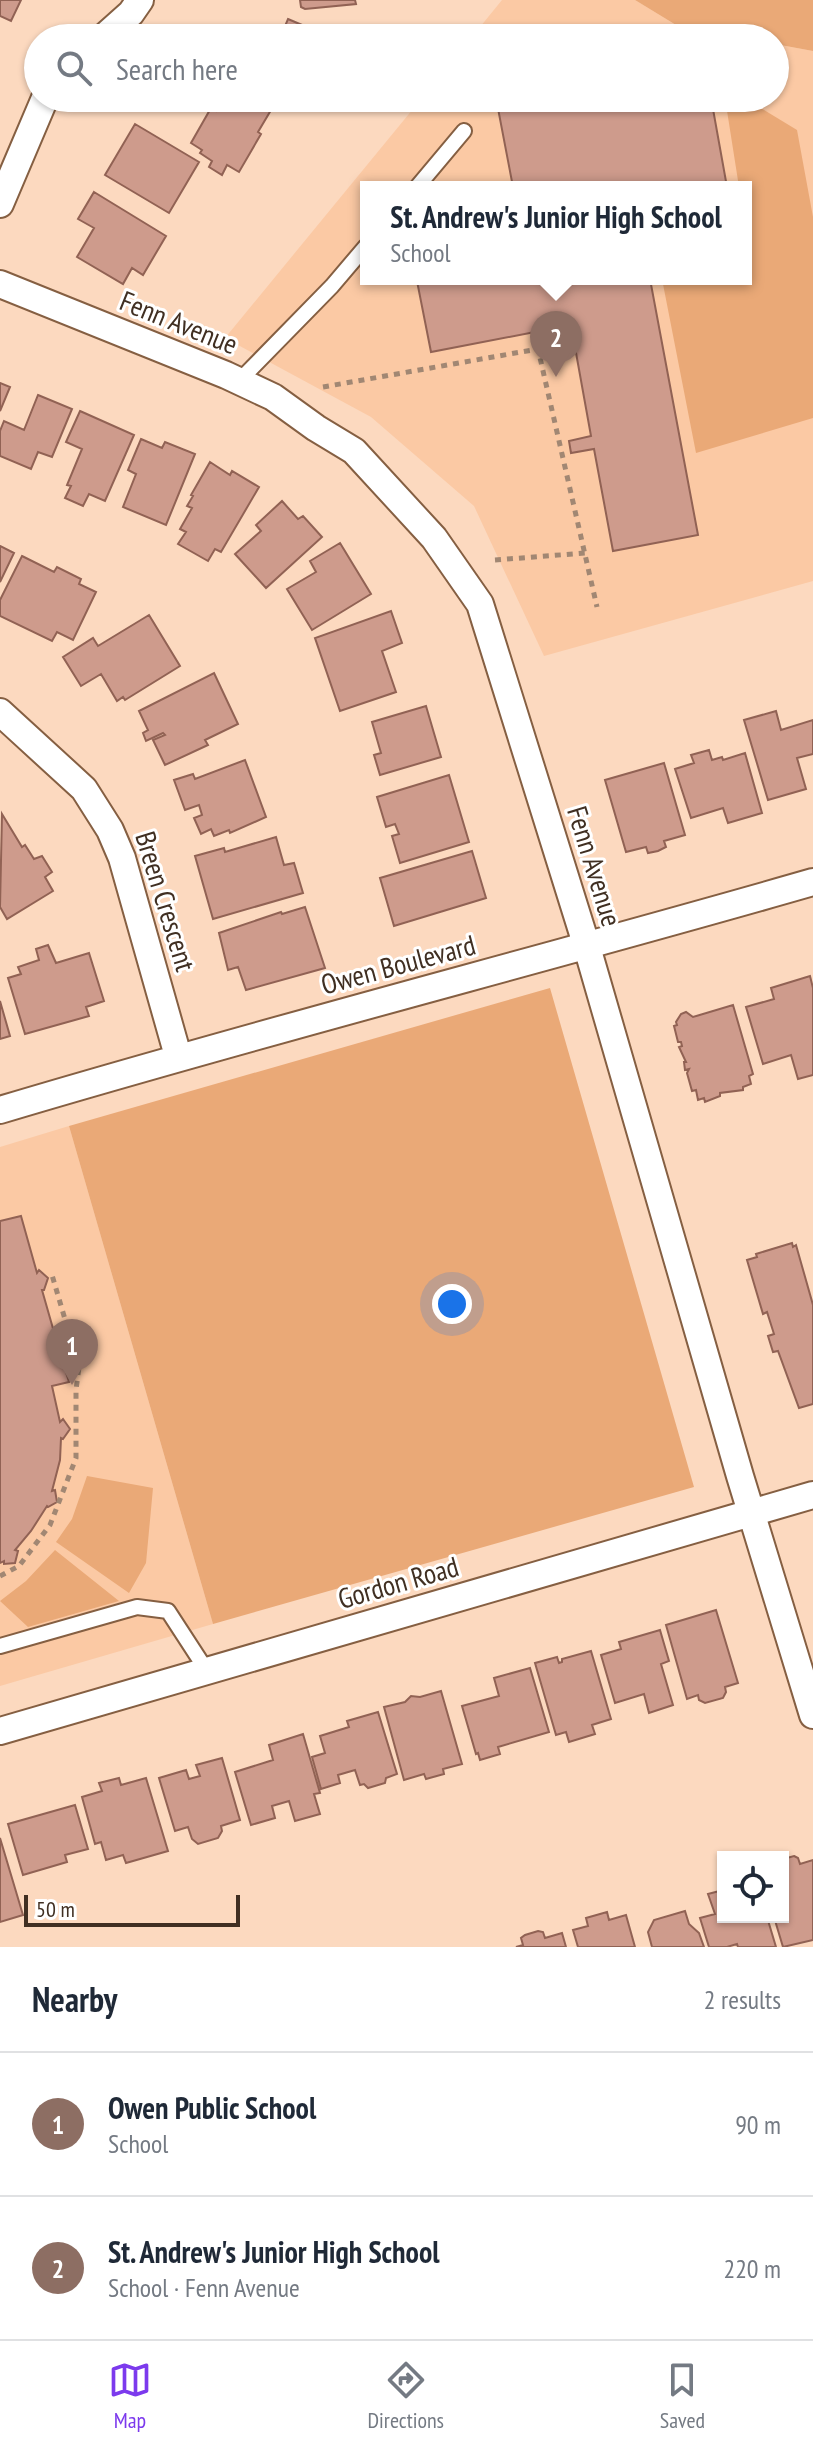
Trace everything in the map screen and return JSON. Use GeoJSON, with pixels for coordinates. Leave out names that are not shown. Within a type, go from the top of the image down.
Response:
{"type":"FeatureCollection","features":[{"type":"Feature","properties":{"kind":"street"},"geometry":{"type":"LineString","coordinates":[[119,24],[140,0]]}},
{"type":"Feature","properties":{"kind":"street"},"geometry":{"type":"LineString","coordinates":[[0,204],[39,112]]}},
{"type":"Feature","properties":{"kind":"street","name":"Fenn Avenue"},"geometry":{"type":"LineString","coordinates":[[0,284],[273,397],[354,451],[434,538],[480,604],[587,947],[751,1514],[813,1715]]}},
{"type":"Feature","properties":{"kind":"street","name":"Breen Crescent"},"geometry":{"type":"LineString","coordinates":[[0,712],[78,783],[110,830],[122,858],[178,1056]]}},
{"type":"Feature","properties":{"kind":"street","name":"Owen Boulevard"},"geometry":{"type":"LineString","coordinates":[[0,1110],[178,1056],[587,947],[813,882]]}},
{"type":"Feature","properties":{"kind":"street","name":"Gordon Road"},"geometry":{"type":"LineString","coordinates":[[0,1731],[813,1495]]}},
{"type":"Feature","properties":{"kind":"lane"},"geometry":{"type":"LineString","coordinates":[[422,181],[464,131]]}},
{"type":"Feature","properties":{"kind":"lane"},"geometry":{"type":"LineString","coordinates":[[239,381],[360,253]]}},
{"type":"Feature","properties":{"kind":"lane"},"geometry":{"type":"LineString","coordinates":[[0,1646],[137,1607],[168,1611],[207,1671]]}},
{"type":"Feature","properties":{"kind":"path"},"geometry":{"type":"LineString","coordinates":[[323,387],[538,349],[597,607]]}},
{"type":"Feature","properties":{"kind":"path"},"geometry":{"type":"LineString","coordinates":[[495,560],[585,553]]}},
{"type":"Feature","properties":{"kind":"path"},"geometry":{"type":"LineString","coordinates":[[0,1576],[19,1566],[50,1525],[76,1458],[79,1367],[52,1275]]}},
{"type":"Feature","properties":{"kind":"shaded area"},"geometry":{"type":"Polygon","coordinates":[[[502,0],[635,0],[674,24],[482,24],[502,0]]]}},
{"type":"Feature","properties":{"kind":"shaded area"},"geometry":{"type":"Polygon","coordinates":[[[635,0],[813,0],[813,51],[789,47],[789,24],[674,24],[635,0]]]}},
{"type":"Feature","properties":{"kind":"shaded area"},"geometry":{"type":"Polygon","coordinates":[[[789,47],[813,51],[813,581],[544,656],[474,506],[371,417],[225,338],[411,112],[789,112],[789,47]]]}},
{"type":"Feature","properties":{"kind":"shaded area"},"geometry":{"type":"Polygon","coordinates":[[[727,112],[767,112],[797,130],[813,217],[813,418],[696,453],[663,285],[752,285],[752,181],[738,181],[727,112]]]}},
{"type":"Feature","properties":{"kind":"shaded area"},"geometry":{"type":"Polygon","coordinates":[[[550,988],[694,1487],[213,1624],[69,1126],[550,988]]]}},
{"type":"Feature","properties":{"kind":"shaded area"},"geometry":{"type":"Polygon","coordinates":[[[69,1126],[213,1624],[0,1686],[0,1147],[69,1126]]]}},
{"type":"Feature","properties":{"kind":"shaded area"},"geometry":{"type":"Polygon","coordinates":[[[87,1476],[153,1488],[146,1563],[129,1593],[56,1542],[72,1519],[87,1476]]]}},
{"type":"Feature","properties":{"kind":"shaded area"},"geometry":{"type":"Polygon","coordinates":[[[55,1550],[119,1601],[28,1627],[0,1601],[26,1581],[55,1550]]]}},
{"type":"Feature","properties":{"kind":"building"},"geometry":{"type":"Polygon","coordinates":[[[0,0],[21,0],[11,21],[0,16],[0,0]]]}},
{"type":"Feature","properties":{"kind":"building"},"geometry":{"type":"Polygon","coordinates":[[[300,0],[355,0],[356,4],[305,9],[301,7],[300,0]]]}},
{"type":"Feature","properties":{"kind":"building"},"geometry":{"type":"Polygon","coordinates":[[[209,112],[270,112],[239,172],[227,165],[222,175],[209,167],[212,161],[191,143],[209,112]]]}},
{"type":"Feature","properties":{"kind":"building"},"geometry":{"type":"Polygon","coordinates":[[[499,112],[714,112],[726,181],[512,181],[499,112]]]}},
{"type":"Feature","properties":{"kind":"building"},"geometry":{"type":"Polygon","coordinates":[[[135,124],[199,162],[169,213],[105,175],[135,124]]]}},
{"type":"Feature","properties":{"kind":"building"},"geometry":{"type":"Polygon","coordinates":[[[94,192],[166,236],[143,275],[132,268],[123,284],[77,257],[94,228],[78,219],[94,192]]]}},
{"type":"Feature","properties":{"kind":"building"},"geometry":{"type":"Polygon","coordinates":[[[418,285],[651,285],[698,535],[613,551],[594,449],[571,453],[569,441],[591,436],[571,325],[431,352],[418,285]]]}},
{"type":"Feature","properties":{"kind":"building"},"geometry":{"type":"Polygon","coordinates":[[[0,383],[10,387],[0,411],[0,383]]]}},
{"type":"Feature","properties":{"kind":"building"},"geometry":{"type":"Polygon","coordinates":[[[38,395],[72,409],[52,457],[38,452],[31,469],[0,456],[0,431],[4,421],[24,430],[38,395]]]}},
{"type":"Feature","properties":{"kind":"building"},"geometry":{"type":"Polygon","coordinates":[[[80,411],[134,435],[105,501],[89,494],[83,506],[65,498],[82,449],[66,442],[80,411]]]}},
{"type":"Feature","properties":{"kind":"building"},"geometry":{"type":"Polygon","coordinates":[[[141,439],[162,448],[165,442],[195,454],[166,525],[123,507],[136,474],[128,470],[141,439]]]}},
{"type":"Feature","properties":{"kind":"building"},"geometry":{"type":"Polygon","coordinates":[[[210,462],[230,475],[232,471],[259,487],[221,552],[215,549],[208,561],[178,544],[186,532],[180,529],[192,508],[187,506],[191,495],[210,462]]]}},
{"type":"Feature","properties":{"kind":"building"},"geometry":{"type":"Polygon","coordinates":[[[282,501],[298,519],[303,516],[322,537],[266,588],[235,554],[261,531],[256,525],[282,501]]]}},
{"type":"Feature","properties":{"kind":"building"},"geometry":{"type":"Polygon","coordinates":[[[340,543],[371,594],[312,630],[287,589],[316,572],[310,561],[340,543]]]}},
{"type":"Feature","properties":{"kind":"building"},"geometry":{"type":"Polygon","coordinates":[[[0,546],[14,553],[0,582],[0,546]]]}},
{"type":"Feature","properties":{"kind":"building"},"geometry":{"type":"Polygon","coordinates":[[[22,556],[54,572],[57,567],[81,579],[79,584],[96,592],[73,640],[57,632],[52,641],[0,616],[0,600],[22,556]]]}},
{"type":"Feature","properties":{"kind":"building"},"geometry":{"type":"Polygon","coordinates":[[[391,611],[402,643],[382,651],[396,692],[340,711],[315,638],[391,611]]]}},
{"type":"Feature","properties":{"kind":"building"},"geometry":{"type":"Polygon","coordinates":[[[149,615],[180,666],[125,700],[123,697],[117,701],[101,674],[81,686],[63,657],[93,638],[98,646],[149,615]]]}},
{"type":"Feature","properties":{"kind":"building"},"geometry":{"type":"Polygon","coordinates":[[[214,673],[238,724],[205,740],[208,745],[165,765],[153,740],[165,735],[163,733],[146,741],[143,733],[148,730],[139,711],[214,673]]]}},
{"type":"Feature","properties":{"kind":"building"},"geometry":{"type":"Polygon","coordinates":[[[426,706],[441,757],[380,775],[374,755],[381,753],[372,722],[426,706]]]}},
{"type":"Feature","properties":{"kind":"building"},"geometry":{"type":"Polygon","coordinates":[[[776,711],[781,730],[813,720],[813,754],[797,758],[806,789],[768,800],[744,720],[776,711]]]}},
{"type":"Feature","properties":{"kind":"building"},"geometry":{"type":"Polygon","coordinates":[[[709,750],[712,760],[745,753],[762,813],[728,823],[723,808],[691,818],[675,769],[694,763],[691,755],[709,750]]]}},
{"type":"Feature","properties":{"kind":"building"},"geometry":{"type":"Polygon","coordinates":[[[245,760],[266,817],[230,833],[229,830],[214,836],[211,829],[201,834],[194,818],[202,815],[199,805],[185,810],[174,780],[193,774],[195,779],[245,760]]]}},
{"type":"Feature","properties":{"kind":"building"},"geometry":{"type":"Polygon","coordinates":[[[664,763],[685,835],[664,841],[666,847],[658,851],[648,853],[646,847],[626,852],[605,780],[664,763]]]}},
{"type":"Feature","properties":{"kind":"building"},"geometry":{"type":"Polygon","coordinates":[[[449,775],[469,842],[400,863],[392,836],[399,834],[395,824],[386,827],[377,797],[449,775]]]}},
{"type":"Feature","properties":{"kind":"building"},"geometry":{"type":"Polygon","coordinates":[[[2,814],[22,847],[25,845],[34,859],[42,856],[52,872],[45,877],[53,891],[7,919],[0,907],[2,814]]]}},
{"type":"Feature","properties":{"kind":"building"},"geometry":{"type":"Polygon","coordinates":[[[276,837],[284,865],[294,863],[303,893],[213,919],[195,856],[224,848],[225,852],[276,837]]]}},
{"type":"Feature","properties":{"kind":"building"},"geometry":{"type":"Polygon","coordinates":[[[472,851],[486,898],[394,926],[380,878],[472,851]]]}},
{"type":"Feature","properties":{"kind":"building"},"geometry":{"type":"Polygon","coordinates":[[[305,907],[325,968],[246,990],[238,967],[228,970],[219,933],[305,907]]]}},
{"type":"Feature","properties":{"kind":"building"},"geometry":{"type":"Polygon","coordinates":[[[48,945],[56,963],[89,953],[104,1001],[86,1007],[89,1016],[25,1034],[8,978],[21,974],[18,967],[39,960],[36,949],[48,945]]]}},
{"type":"Feature","properties":{"kind":"building"},"geometry":{"type":"Polygon","coordinates":[[[810,976],[813,988],[813,1075],[798,1079],[791,1055],[763,1064],[746,1007],[774,999],[771,988],[810,976]]]}},
{"type":"Feature","properties":{"kind":"building"},"geometry":{"type":"Polygon","coordinates":[[[0,1001],[10,1036],[0,1039],[0,1001]]]}},
{"type":"Feature","properties":{"kind":"building"},"geometry":{"type":"Polygon","coordinates":[[[733,1005],[753,1074],[749,1076],[751,1084],[743,1090],[720,1093],[720,1096],[705,1102],[704,1098],[698,1100],[696,1090],[692,1091],[687,1073],[689,1069],[685,1070],[686,1062],[679,1047],[682,1046],[681,1042],[678,1042],[674,1026],[681,1014],[686,1012],[693,1017],[733,1005]]]}},
{"type":"Feature","properties":{"kind":"building"},"geometry":{"type":"Polygon","coordinates":[[[21,1216],[37,1273],[39,1270],[48,1278],[42,1290],[56,1339],[58,1337],[67,1345],[64,1356],[61,1356],[69,1382],[52,1386],[60,1422],[63,1419],[70,1429],[61,1438],[60,1460],[52,1491],[55,1490],[57,1502],[47,1506],[15,1550],[18,1551],[15,1563],[4,1564],[4,1561],[0,1563],[0,1221],[21,1216]]]}},
{"type":"Feature","properties":{"kind":"building"},"geometry":{"type":"Polygon","coordinates":[[[792,1243],[793,1247],[796,1245],[813,1305],[813,1404],[799,1408],[778,1351],[773,1352],[768,1336],[774,1334],[767,1312],[763,1314],[747,1260],[757,1257],[756,1254],[792,1243]]]}},
{"type":"Feature","properties":{"kind":"building"},"geometry":{"type":"Polygon","coordinates":[[[716,1610],[738,1683],[725,1687],[723,1698],[705,1703],[699,1700],[698,1695],[687,1699],[666,1625],[716,1610]]]}},
{"type":"Feature","properties":{"kind":"building"},"geometry":{"type":"Polygon","coordinates":[[[660,1630],[669,1661],[661,1664],[673,1705],[649,1713],[644,1694],[615,1703],[601,1655],[621,1649],[619,1642],[660,1630]]]}},
{"type":"Feature","properties":{"kind":"building"},"geometry":{"type":"Polygon","coordinates":[[[591,1651],[611,1719],[592,1725],[595,1734],[569,1742],[566,1732],[556,1735],[535,1663],[557,1657],[559,1663],[562,1659],[591,1651]]]}},
{"type":"Feature","properties":{"kind":"building"},"geometry":{"type":"Polygon","coordinates":[[[530,1668],[549,1732],[498,1747],[500,1754],[480,1760],[462,1706],[499,1696],[494,1678],[530,1668]]]}},
{"type":"Feature","properties":{"kind":"building"},"geometry":{"type":"Polygon","coordinates":[[[441,1691],[462,1764],[443,1769],[444,1774],[426,1779],[424,1774],[404,1780],[384,1707],[405,1702],[411,1696],[420,1697],[441,1691]]]}},
{"type":"Feature","properties":{"kind":"building"},"geometry":{"type":"Polygon","coordinates":[[[378,1712],[397,1774],[386,1778],[385,1783],[368,1788],[360,1785],[355,1770],[338,1775],[340,1783],[321,1789],[312,1757],[325,1753],[320,1736],[349,1727],[347,1721],[378,1712]]]}},
{"type":"Feature","properties":{"kind":"building"},"geometry":{"type":"Polygon","coordinates":[[[303,1734],[320,1793],[314,1794],[320,1814],[295,1821],[289,1801],[272,1806],[275,1818],[251,1825],[235,1772],[273,1760],[269,1745],[303,1734]]]}},
{"type":"Feature","properties":{"kind":"building"},"geometry":{"type":"Polygon","coordinates":[[[222,1758],[240,1820],[221,1826],[218,1838],[198,1844],[192,1839],[188,1827],[175,1831],[159,1778],[186,1770],[189,1779],[200,1776],[196,1765],[222,1758]]]}},
{"type":"Feature","properties":{"kind":"building"},"geometry":{"type":"Polygon","coordinates":[[[119,1778],[121,1785],[146,1778],[168,1851],[126,1863],[123,1855],[106,1860],[101,1842],[95,1844],[82,1797],[102,1791],[99,1783],[119,1778]]]}},
{"type":"Feature","properties":{"kind":"building"},"geometry":{"type":"Polygon","coordinates":[[[75,1805],[88,1849],[65,1855],[67,1862],[23,1875],[8,1824],[75,1805]]]}},
{"type":"Feature","properties":{"kind":"building"},"geometry":{"type":"Polygon","coordinates":[[[0,1838],[23,1915],[0,1922],[0,1838]]]}},
{"type":"Feature","properties":{"kind":"building"},"geometry":{"type":"Polygon","coordinates":[[[789,1857],[798,1858],[800,1864],[813,1860],[813,1940],[783,1947],[776,1923],[789,1923],[789,1857]]]}},
{"type":"Feature","properties":{"kind":"building"},"geometry":{"type":"Polygon","coordinates":[[[717,1892],[717,1923],[769,1923],[776,1947],[738,1947],[737,1944],[709,1947],[700,1918],[715,1914],[708,1894],[717,1892]]]}},
{"type":"Feature","properties":{"kind":"building"},"geometry":{"type":"Polygon","coordinates":[[[685,1911],[689,1924],[699,1933],[704,1947],[652,1947],[648,1932],[654,1920],[685,1911]]]}},
{"type":"Feature","properties":{"kind":"building"},"geometry":{"type":"Polygon","coordinates":[[[607,1912],[609,1920],[626,1915],[635,1947],[578,1947],[573,1930],[588,1926],[586,1918],[607,1912]]]}},
{"type":"Feature","properties":{"kind":"building"},"geometry":{"type":"Polygon","coordinates":[[[543,1932],[545,1938],[562,1933],[566,1947],[516,1947],[523,1945],[521,1938],[525,1935],[543,1932]]]}},
{"type":"Feature","properties":{"kind":"place","name":"St. Andrew's Junior High School"},"geometry":{"type":"Point","coordinates":[556,377]}},
{"type":"Feature","properties":{"kind":"place","name":"Owen Public School"},"geometry":{"type":"Point","coordinates":[72,1385]}}]}
